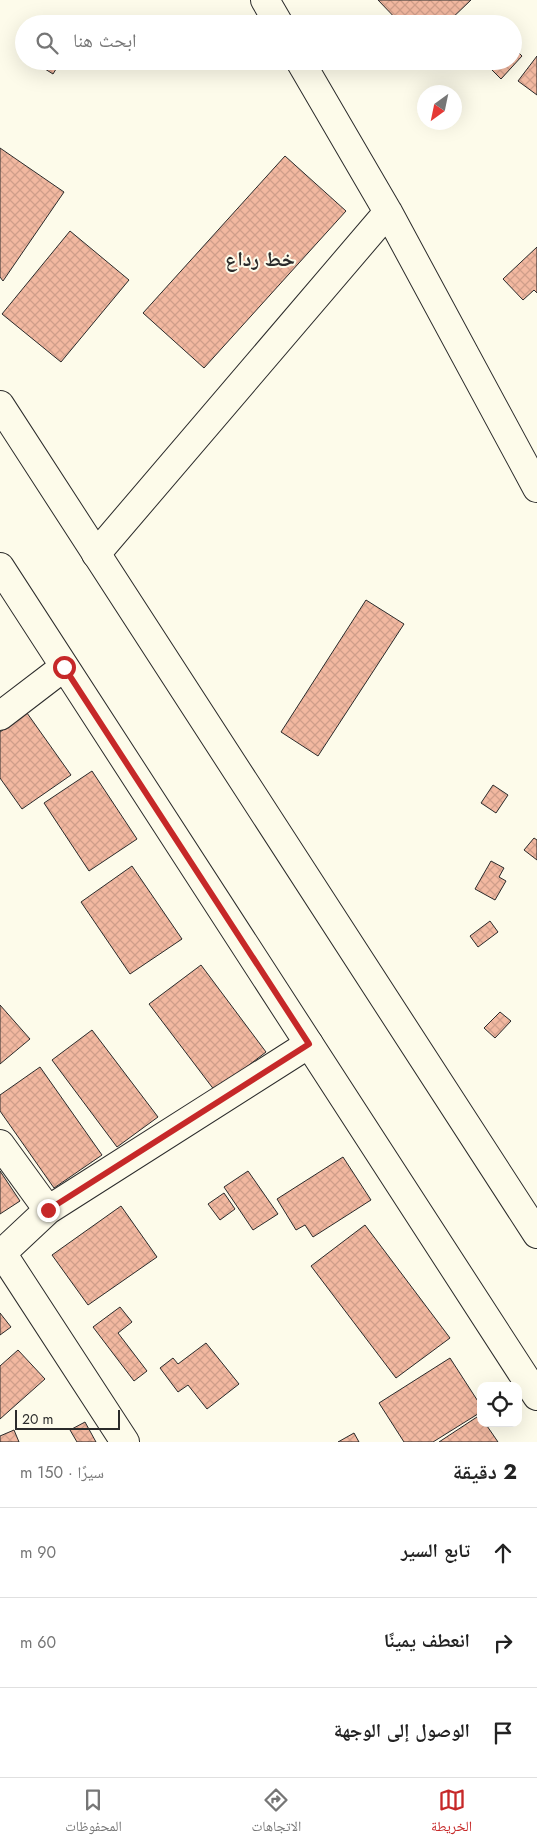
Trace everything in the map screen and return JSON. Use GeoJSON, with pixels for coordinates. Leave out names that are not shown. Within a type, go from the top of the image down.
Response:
{"type":"FeatureCollection","features":[{"type":"Feature","properties":{"kind":"main road"},"geometry":{"type":"LineString","coordinates":[[265,0],[274,15]]}},
{"type":"Feature","properties":{"kind":"main road"},"geometry":{"type":"LineString","coordinates":[[305,70],[388,212],[537,488]]}},
{"type":"Feature","properties":{"kind":"main road"},"geometry":{"type":"LineString","coordinates":[[96,554],[388,212]]}},
{"type":"Feature","properties":{"kind":"main road"},"geometry":{"type":"LineString","coordinates":[[0,405],[537,1234]]}},
{"type":"Feature","properties":{"kind":"main road"},"geometry":{"type":"LineString","coordinates":[[0,567],[537,1396]]}},
{"type":"Feature","properties":{"kind":"main road"},"geometry":{"type":"LineString","coordinates":[[0,716],[64,667]]}},
{"type":"Feature","properties":{"kind":"main road"},"geometry":{"type":"LineString","coordinates":[[125,1442],[1,1254],[48,1210],[309,1044]]}},
{"type":"Feature","properties":{"kind":"main road"},"geometry":{"type":"LineString","coordinates":[[0,1144],[48,1210]]}},
{"type":"Feature","properties":{"kind":"building"},"geometry":{"type":"Polygon","coordinates":[[[378,0],[471,0],[455,15],[392,15],[378,0]]]}},
{"type":"Feature","properties":{"kind":"building"},"geometry":{"type":"Polygon","coordinates":[[[537,56],[537,95],[518,81],[537,56]]]}},
{"type":"Feature","properties":{"kind":"building"},"geometry":{"type":"Polygon","coordinates":[[[47,70],[55,70],[53,74],[47,70]]]}},
{"type":"Feature","properties":{"kind":"building"},"geometry":{"type":"Polygon","coordinates":[[[492,70],[509,70],[501,79],[492,70]]]}},
{"type":"Feature","properties":{"kind":"building"},"geometry":{"type":"Polygon","coordinates":[[[0,148],[64,192],[3,281],[0,277],[0,148]]]}},
{"type":"Feature","properties":{"kind":"building"},"geometry":{"type":"Polygon","coordinates":[[[285,156],[346,211],[204,368],[143,313],[285,156]]]}},
{"type":"Feature","properties":{"kind":"building"},"geometry":{"type":"Polygon","coordinates":[[[70,231],[129,280],[61,362],[2,314],[70,231]]]}},
{"type":"Feature","properties":{"kind":"building"},"geometry":{"type":"Polygon","coordinates":[[[537,247],[537,293],[534,290],[523,300],[503,279],[537,247]]]}},
{"type":"Feature","properties":{"kind":"building"},"geometry":{"type":"Polygon","coordinates":[[[366,600],[404,624],[318,756],[281,732],[366,600]]]}},
{"type":"Feature","properties":{"kind":"building"},"geometry":{"type":"Polygon","coordinates":[[[27,713],[71,775],[22,809],[0,778],[0,732],[27,713]]]}},
{"type":"Feature","properties":{"kind":"building"},"geometry":{"type":"Polygon","coordinates":[[[92,771],[137,839],[89,871],[44,803],[92,771]]]}},
{"type":"Feature","properties":{"kind":"building"},"geometry":{"type":"Polygon","coordinates":[[[493,785],[508,795],[496,813],[481,803],[493,785]]]}},
{"type":"Feature","properties":{"kind":"building"},"geometry":{"type":"Polygon","coordinates":[[[534,838],[537,840],[537,860],[524,850],[534,838]]]}},
{"type":"Feature","properties":{"kind":"building"},"geometry":{"type":"Polygon","coordinates":[[[491,861],[504,868],[499,877],[506,881],[495,900],[475,889],[491,861]]]}},
{"type":"Feature","properties":{"kind":"building"},"geometry":{"type":"Polygon","coordinates":[[[132,866],[182,939],[130,974],[81,902],[132,866]]]}},
{"type":"Feature","properties":{"kind":"building"},"geometry":{"type":"Polygon","coordinates":[[[490,921],[498,932],[478,947],[470,936],[490,921]]]}},
{"type":"Feature","properties":{"kind":"building"},"geometry":{"type":"Polygon","coordinates":[[[201,965],[266,1052],[215,1091],[149,1004],[201,965]]]}},
{"type":"Feature","properties":{"kind":"building"},"geometry":{"type":"Polygon","coordinates":[[[0,1005],[30,1039],[0,1064],[0,1005]]]}},
{"type":"Feature","properties":{"kind":"building"},"geometry":{"type":"Polygon","coordinates":[[[500,1012],[511,1021],[495,1038],[484,1028],[500,1012]]]}},
{"type":"Feature","properties":{"kind":"building"},"geometry":{"type":"Polygon","coordinates":[[[92,1030],[158,1117],[117,1147],[52,1060],[92,1030]]]}},
{"type":"Feature","properties":{"kind":"building"},"geometry":{"type":"Polygon","coordinates":[[[40,1067],[102,1155],[54,1188],[0,1111],[0,1095],[40,1067]]]}},
{"type":"Feature","properties":{"kind":"building"},"geometry":{"type":"Polygon","coordinates":[[[343,1157],[371,1200],[313,1237],[305,1225],[296,1230],[277,1199],[343,1157]]]}},
{"type":"Feature","properties":{"kind":"building"},"geometry":{"type":"Polygon","coordinates":[[[0,1171],[20,1201],[0,1214],[0,1171]]]}},
{"type":"Feature","properties":{"kind":"building"},"geometry":{"type":"Polygon","coordinates":[[[248,1171],[278,1214],[253,1230],[224,1187],[248,1171]]]}},
{"type":"Feature","properties":{"kind":"building"},"geometry":{"type":"Polygon","coordinates":[[[224,1193],[235,1209],[220,1220],[208,1204],[224,1193]]]}},
{"type":"Feature","properties":{"kind":"building"},"geometry":{"type":"Polygon","coordinates":[[[121,1206],[157,1257],[88,1305],[52,1255],[121,1206]]]}},
{"type":"Feature","properties":{"kind":"building"},"geometry":{"type":"Polygon","coordinates":[[[365,1225],[450,1338],[396,1378],[311,1266],[365,1225]]]}},
{"type":"Feature","properties":{"kind":"building"},"geometry":{"type":"Polygon","coordinates":[[[120,1307],[132,1322],[118,1333],[147,1371],[134,1381],[93,1327],[120,1307]]]}},
{"type":"Feature","properties":{"kind":"building"},"geometry":{"type":"Polygon","coordinates":[[[0,1313],[11,1327],[0,1335],[0,1313]]]}},
{"type":"Feature","properties":{"kind":"building"},"geometry":{"type":"Polygon","coordinates":[[[206,1343],[239,1384],[207,1409],[188,1385],[178,1392],[160,1368],[173,1358],[178,1364],[206,1343]]]}},
{"type":"Feature","properties":{"kind":"building"},"geometry":{"type":"Polygon","coordinates":[[[18,1350],[45,1379],[0,1419],[0,1366],[18,1350]]]}},
{"type":"Feature","properties":{"kind":"building"},"geometry":{"type":"Polygon","coordinates":[[[450,1358],[477,1400],[477,1414],[433,1442],[404,1442],[379,1403],[450,1358]]]}},
{"type":"Feature","properties":{"kind":"building"},"geometry":{"type":"Polygon","coordinates":[[[477,1417],[477,1427],[488,1427],[498,1442],[439,1442],[477,1417]]]}},
{"type":"Feature","properties":{"kind":"building"},"geometry":{"type":"Polygon","coordinates":[[[85,1422],[96,1442],[77,1442],[70,1430],[85,1422]]]}},
{"type":"Feature","properties":{"kind":"building"},"geometry":{"type":"Polygon","coordinates":[[[14,1430],[19,1442],[0,1442],[0,1436],[14,1430]]]}},
{"type":"Feature","properties":{"kind":"building"},"geometry":{"type":"Polygon","coordinates":[[[354,1433],[359,1442],[338,1442],[354,1433]]]}},
{"type":"Feature","properties":{"kind":"district","name":"خط رداع"},"geometry":{"type":"Point","coordinates":[260,259]}},
{"type":"Feature","properties":{"kind":"route"},"geometry":{"type":"LineString","coordinates":[[48,1210],[309,1044],[64,667]]}}]}
